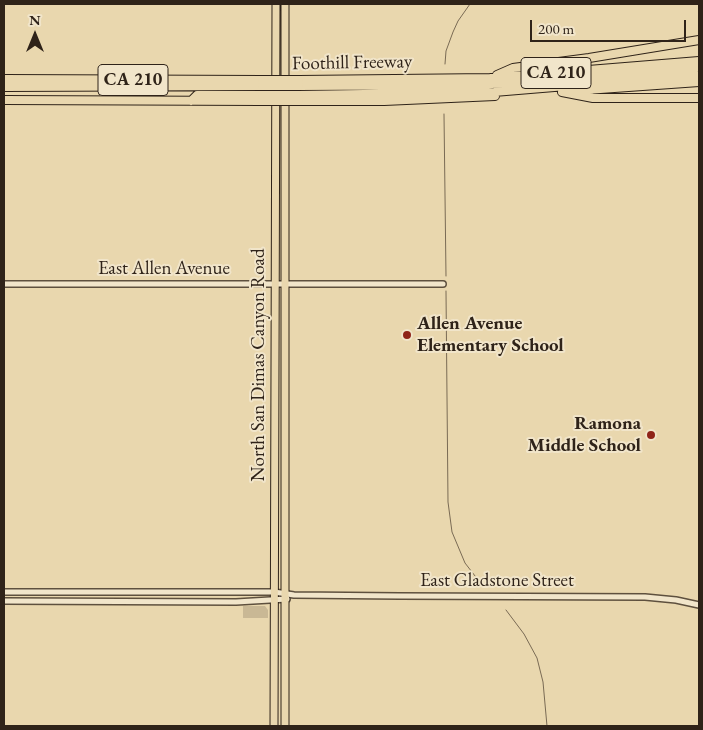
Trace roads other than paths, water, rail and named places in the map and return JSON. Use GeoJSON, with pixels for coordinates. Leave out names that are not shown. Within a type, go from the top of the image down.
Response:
{"type":"FeatureCollection","features":[{"type":"Feature","properties":{"kind":"highway"},"geometry":{"type":"LineString","coordinates":[[490,78],[513,68],[699,40]]}},
{"type":"Feature","properties":{"kind":"highway","name":"Foothill Freeway"},"geometry":{"type":"LineString","coordinates":[[4,100],[191,101],[262,91],[299,91],[367,83],[490,78],[699,61]]}},
{"type":"Feature","properties":{"kind":"highway"},"geometry":{"type":"LineString","coordinates":[[414,82],[478,85],[699,67]]}},
{"type":"Feature","properties":{"kind":"highway"},"geometry":{"type":"LineString","coordinates":[[424,96],[699,75]]}},
{"type":"Feature","properties":{"kind":"highway","name":"Foothill Freeway"},"geometry":{"type":"LineString","coordinates":[[4,79],[262,91],[299,91],[381,98],[424,96],[466,98],[699,82]]}},
{"type":"Feature","properties":{"kind":"highway"},"geometry":{"type":"LineString","coordinates":[[4,87],[262,91]]}},
{"type":"Feature","properties":{"kind":"highway"},"geometry":{"type":"LineString","coordinates":[[562,92],[593,98],[699,98]]}},
{"type":"Feature","properties":{"kind":"main road","name":"North San Dimas Canyon Road"},"geometry":{"type":"LineString","coordinates":[[274,726],[276,4]]}},
{"type":"Feature","properties":{"kind":"main road","name":"North San Dimas Canyon Road"},"geometry":{"type":"LineString","coordinates":[[285,4],[285,726]]}},
{"type":"Feature","properties":{"kind":"street","name":"East Allen Avenue"},"geometry":{"type":"LineString","coordinates":[[4,284],[443,284]]}},
{"type":"Feature","properties":{"kind":"street","name":"East Gladstone Street"},"geometry":{"type":"LineString","coordinates":[[4,592],[274,592],[285,596]]}},
{"type":"Feature","properties":{"kind":"street","name":"East Gladstone Street"},"geometry":{"type":"LineString","coordinates":[[4,601],[274,601],[285,596],[294,595],[645,596],[699,605]]}},
{"type":"Feature","properties":{"kind":"waterway"},"geometry":{"type":"LineString","coordinates":[[445,64],[446,51],[453,32],[470,4]]}},
{"type":"Feature","properties":{"kind":"waterway"},"geometry":{"type":"LineString","coordinates":[[444,114],[446,276]]}},
{"type":"Feature","properties":{"kind":"waterway"},"geometry":{"type":"LineString","coordinates":[[446,291],[448,502],[452,532],[465,563],[482,585]]}},
{"type":"Feature","properties":{"kind":"waterway"},"geometry":{"type":"LineString","coordinates":[[506,610],[524,634],[537,658],[543,682],[547,726]]}},
{"type":"Feature","properties":{"kind":"place","name":"Allen Avenue Elementary School"},"geometry":{"type":"Point","coordinates":[407,335]}},
{"type":"Feature","properties":{"kind":"place","name":"Ramona Middle School"},"geometry":{"type":"Point","coordinates":[651,435]}}]}
